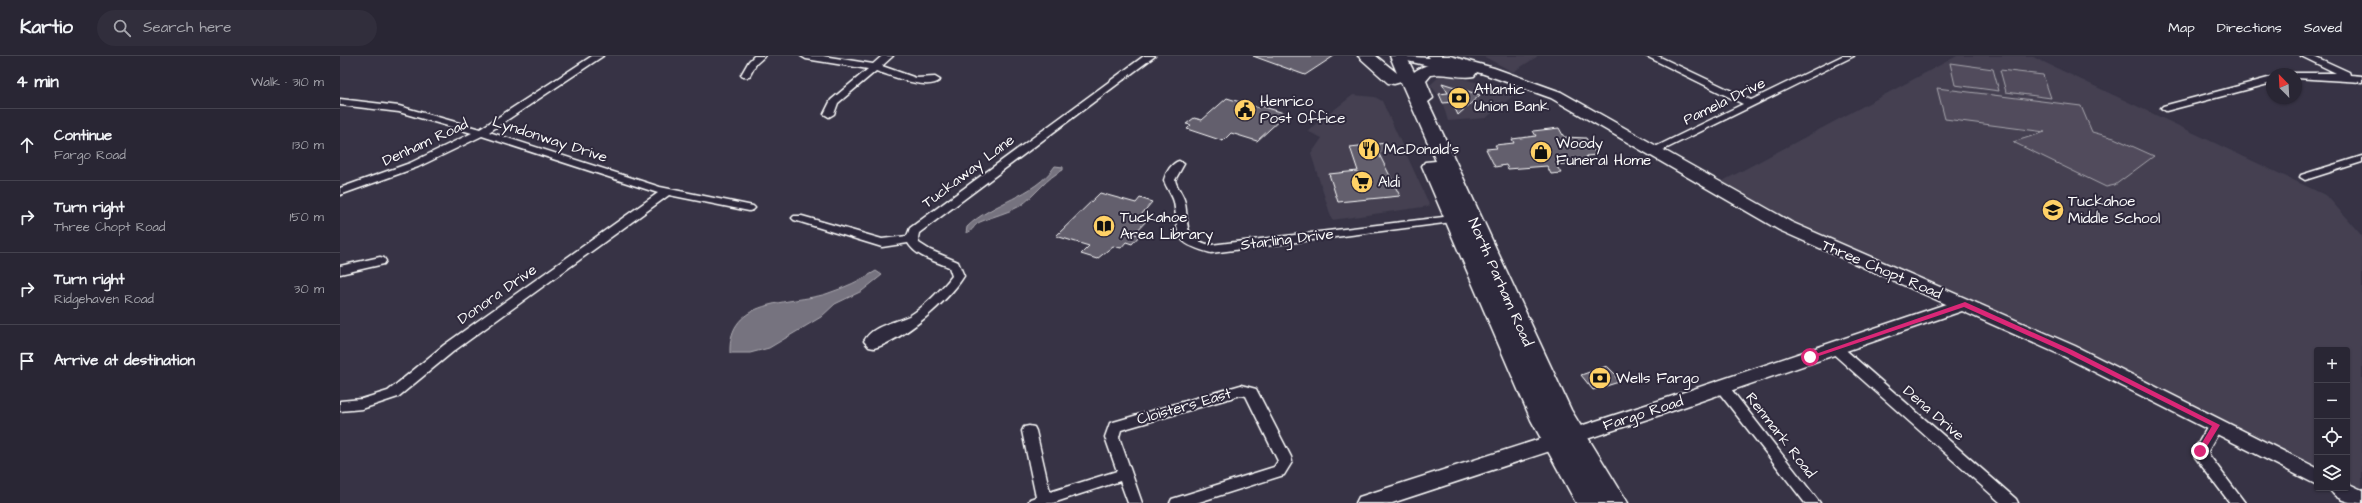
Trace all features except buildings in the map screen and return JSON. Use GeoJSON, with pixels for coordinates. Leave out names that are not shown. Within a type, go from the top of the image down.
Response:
{"type":"FeatureCollection","features":[{"type":"Feature","properties":{"kind":"highway"},"geometry":{"type":"LineString","coordinates":[[1366,56],[1394,79]]}},
{"type":"Feature","properties":{"kind":"highway","name":"North Parham Road"},"geometry":{"type":"LineString","coordinates":[[1384,56],[1463,217],[1564,438],[1590,503]]}},
{"type":"Feature","properties":{"kind":"highway","name":"North Parham Road"},"geometry":{"type":"LineString","coordinates":[[1398,56],[1425,115],[1463,217]]}},
{"type":"Feature","properties":{"kind":"highway"},"geometry":{"type":"LineString","coordinates":[[1425,115],[1425,101],[1417,81],[1419,76],[1435,70],[1468,72]]}},
{"type":"Feature","properties":{"kind":"highway","name":"North Parham Road"},"geometry":{"type":"LineString","coordinates":[[1564,438],[1614,503]]}},
{"type":"Feature","properties":{"kind":"main road","name":"Three Chopt Road"},"geometry":{"type":"LineString","coordinates":[[1404,56],[1468,72],[1583,111]]}},
{"type":"Feature","properties":{"kind":"main road","name":"Three Chopt Road"},"geometry":{"type":"LineString","coordinates":[[1435,56],[1477,67],[1556,95],[1796,231],[2069,351],[2314,475]]}},
{"type":"Feature","properties":{"kind":"main road","name":"Fargo Road"},"geometry":{"type":"LineString","coordinates":[[1366,503],[1722,387],[1965,304]]}},
{"type":"Feature","properties":{"kind":"main road"},"geometry":{"type":"LineString","coordinates":[[2345,491],[2362,500]]}},
{"type":"Feature","properties":{"kind":"street","name":"Denham Road"},"geometry":{"type":"LineString","coordinates":[[340,192],[414,165],[482,132],[598,56]]}},
{"type":"Feature","properties":{"kind":"street"},"geometry":{"type":"LineString","coordinates":[[746,75],[752,63],[760,56]]}},
{"type":"Feature","properties":{"kind":"street"},"geometry":{"type":"LineString","coordinates":[[806,56],[875,67],[915,81],[935,80]]}},
{"type":"Feature","properties":{"kind":"street"},"geometry":{"type":"LineString","coordinates":[[830,114],[834,102],[888,56]]}},
{"type":"Feature","properties":{"kind":"street","name":"Tuckaway Lane"},"geometry":{"type":"LineString","coordinates":[[911,239],[918,228],[1150,56]]}},
{"type":"Feature","properties":{"kind":"street"},"geometry":{"type":"LineString","coordinates":[[1652,56],[1751,104]]}},
{"type":"Feature","properties":{"kind":"street","name":"Pamela Drive"},"geometry":{"type":"LineString","coordinates":[[1655,151],[1849,56]]}},
{"type":"Feature","properties":{"kind":"street"},"geometry":{"type":"LineString","coordinates":[[2306,56],[2350,77]]}},
{"type":"Feature","properties":{"kind":"street"},"geometry":{"type":"LineString","coordinates":[[2302,75],[2350,77],[2362,79]]}},
{"type":"Feature","properties":{"kind":"street"},"geometry":{"type":"LineString","coordinates":[[2166,108],[2266,82]]}},
{"type":"Feature","properties":{"kind":"street","name":"Lyndonway Drive"},"geometry":{"type":"LineString","coordinates":[[340,102],[416,113],[482,132],[667,192],[749,208]]}},
{"type":"Feature","properties":{"kind":"street"},"geometry":{"type":"LineString","coordinates":[[2305,177],[2362,159]]}},
{"type":"Feature","properties":{"kind":"street","name":"Starling Drive"},"geometry":{"type":"LineString","coordinates":[[1179,164],[1171,174],[1169,181],[1179,201],[1182,230],[1186,239],[1195,246],[1211,249],[1463,217]]}},
{"type":"Feature","properties":{"kind":"street","name":"Donora Drive"},"geometry":{"type":"LineString","coordinates":[[340,406],[362,404],[393,394],[449,348],[667,192]]}},
{"type":"Feature","properties":{"kind":"street"},"geometry":{"type":"LineString","coordinates":[[798,218],[882,243],[911,239],[913,244],[921,251],[954,266],[958,276],[949,289],[912,319]]}},
{"type":"Feature","properties":{"kind":"street"},"geometry":{"type":"LineString","coordinates":[[340,270],[380,261]]}},
{"type":"Feature","properties":{"kind":"street","name":"Dena Drive"},"geometry":{"type":"LineString","coordinates":[[1836,348],[2011,503]]}},
{"type":"Feature","properties":{"kind":"street","name":"Renmark Road"},"geometry":{"type":"LineString","coordinates":[[1722,387],[1813,503]]}},
{"type":"Feature","properties":{"kind":"street","name":"Cloisters East"},"geometry":{"type":"LineString","coordinates":[[1135,503],[1112,436],[1115,427],[1241,390],[1251,392],[1284,457],[1285,462],[1283,468],[1279,471],[1177,503]]}},
{"type":"Feature","properties":{"kind":"street"},"geometry":{"type":"LineString","coordinates":[[2216,425],[2200,451],[2202,457],[2238,503]]}},
{"type":"Feature","properties":{"kind":"street"},"geometry":{"type":"LineString","coordinates":[[1029,431],[1041,502],[1125,474]]}},
{"type":"Feature","properties":{"kind":"shaded area"},"geometry":{"type":"Polygon","coordinates":[[[1483,56],[1538,56],[1513,72],[1483,56]]]}},
{"type":"Feature","properties":{"kind":"shaded area","name":"Tuckahoe Middle School"},"geometry":{"type":"Polygon","coordinates":[[[1957,56],[2031,56],[2327,196],[2362,236],[2362,500],[2350,490],[2350,347],[2314,347],[2314,475],[1988,308],[1851,251],[1790,223],[1719,183],[1957,56]]]}},
{"type":"Feature","properties":{"kind":"shaded area"},"geometry":{"type":"Polygon","coordinates":[[[1950,63],[1993,69],[1999,91],[1955,85],[1950,63]]]}},
{"type":"Feature","properties":{"kind":"shaded area"},"geometry":{"type":"Polygon","coordinates":[[[2000,70],[2043,75],[2051,98],[2006,92],[2000,70]]]}},
{"type":"Feature","properties":{"kind":"shaded area"},"geometry":{"type":"Polygon","coordinates":[[[1443,73],[1514,95],[1486,118],[1448,121],[1441,98],[1430,85],[1443,73]]]}},
{"type":"Feature","properties":{"kind":"shaded area"},"geometry":{"type":"Polygon","coordinates":[[[1937,88],[2081,106],[2092,132],[2114,138],[2154,156],[2115,185],[2106,187],[2013,142],[2045,132],[1945,119],[1937,88]]]}},
{"type":"Feature","properties":{"kind":"shaded area"},"geometry":{"type":"Polygon","coordinates":[[[1353,95],[1375,97],[1382,101],[1430,206],[1332,220],[1311,154],[1322,138],[1307,131],[1353,95]]]}},
{"type":"Feature","properties":{"kind":"shaded area"},"geometry":{"type":"Polygon","coordinates":[[[1055,166],[1063,167],[1063,170],[1052,177],[1020,206],[1011,211],[980,222],[971,231],[966,233],[967,227],[977,218],[1036,185],[1055,166]]]}},
{"type":"Feature","properties":{"kind":"shaded area"},"geometry":{"type":"Polygon","coordinates":[[[876,271],[882,275],[862,291],[835,304],[821,317],[769,348],[750,353],[730,353],[732,335],[739,322],[750,313],[763,307],[779,303],[826,294],[852,284],[876,271]]]}},
{"type":"Feature","properties":{"kind":"place","name":"Atlantic Union Bank"},"geometry":{"type":"Point","coordinates":[1459,98]}},
{"type":"Feature","properties":{"kind":"place","name":"Henrico Post Office"},"geometry":{"type":"Point","coordinates":[1245,110]}},
{"type":"Feature","properties":{"kind":"place","name":"McDonald's"},"geometry":{"type":"Point","coordinates":[1369,149]}},
{"type":"Feature","properties":{"kind":"place","name":"Woody Funeral Home"},"geometry":{"type":"Point","coordinates":[1541,152]}},
{"type":"Feature","properties":{"kind":"place","name":"Aldi"},"geometry":{"type":"Point","coordinates":[1362,182]}},
{"type":"Feature","properties":{"kind":"place","name":"Tuckahoe Middle School"},"geometry":{"type":"Point","coordinates":[2053,210]}},
{"type":"Feature","properties":{"kind":"place","name":"Tuckahoe Area Library"},"geometry":{"type":"Point","coordinates":[1104,226]}},
{"type":"Feature","properties":{"kind":"place","name":"Wells Fargo"},"geometry":{"type":"Point","coordinates":[1600,378]}},
{"type":"Feature","properties":{"kind":"route"},"geometry":{"type":"LineString","coordinates":[[1810,357],[1965,304],[2069,351],[2216,425],[2200,451]]}}]}
